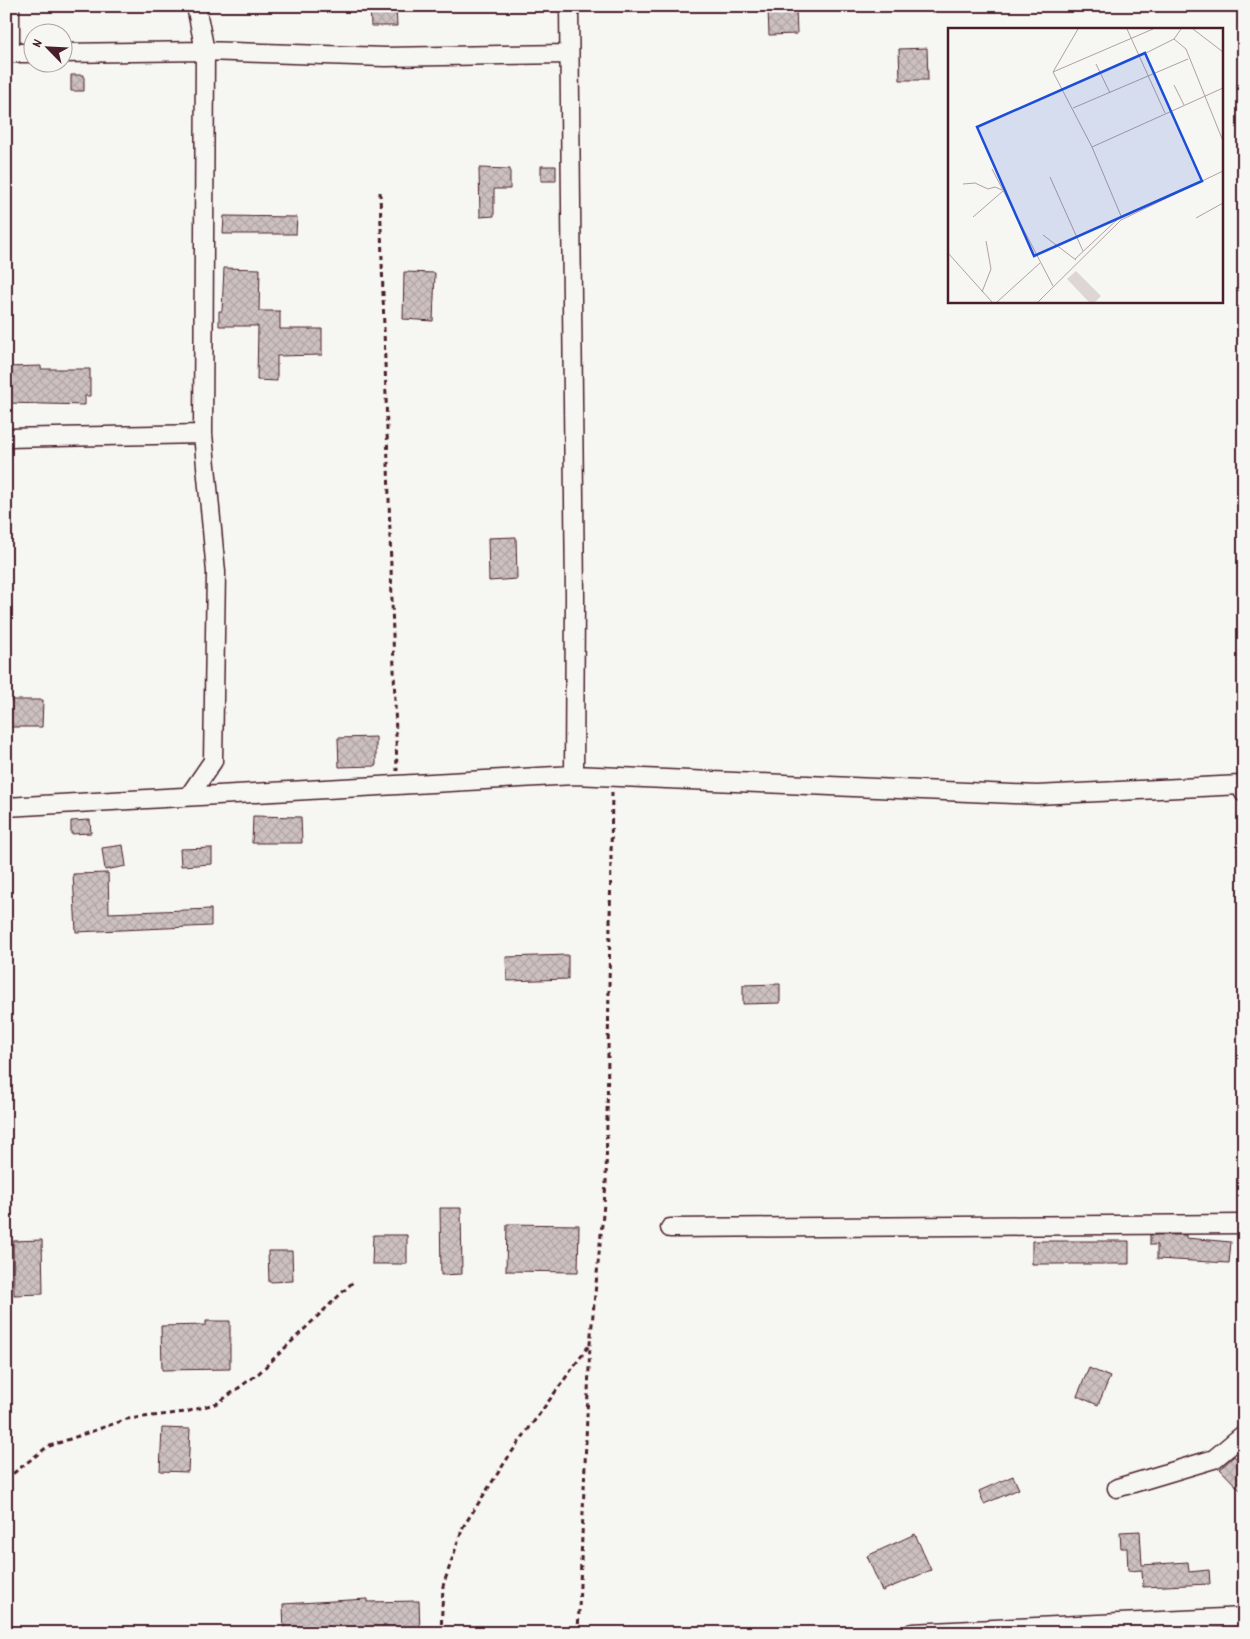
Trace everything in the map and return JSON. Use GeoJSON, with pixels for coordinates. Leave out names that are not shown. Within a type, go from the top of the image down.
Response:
{"type":"FeatureCollection","features":[{"type":"Feature","properties":{"kind":"street"},"geometry":{"type":"LineString","coordinates":[[10,6],[8,53],[22,53]]}},
{"type":"Feature","properties":{"kind":"street"},"geometry":{"type":"LineString","coordinates":[[189,796],[213,761],[216,572],[203,434],[205,51],[196,6]]}},
{"type":"Feature","properties":{"kind":"street"},"geometry":{"type":"LineString","coordinates":[[569,6],[575,597],[574,775]]}},
{"type":"Feature","properties":{"kind":"street"},"geometry":{"type":"LineString","coordinates":[[72,53],[205,51],[385,57],[569,54]]}},
{"type":"Feature","properties":{"kind":"street"},"geometry":{"type":"LineString","coordinates":[[6,438],[203,434]]}},
{"type":"Feature","properties":{"kind":"street"},"geometry":{"type":"LineString","coordinates":[[6,806],[574,775],[612,775],[1037,795],[1241,785],[1244,793]]}},
{"type":"Feature","properties":{"kind":"street"},"geometry":{"type":"LineString","coordinates":[[670,1228],[1244,1224]]}},
{"type":"Feature","properties":{"kind":"street"},"geometry":{"type":"LineString","coordinates":[[1117,1488],[1214,1459],[1244,1434]]}},
{"type":"Feature","properties":{"kind":"street"},"geometry":{"type":"LineString","coordinates":[[912,1633],[1244,1617]]}},
{"type":"Feature","properties":{"kind":"path"},"geometry":{"type":"LineString","coordinates":[[380,192],[398,785]]}},
{"type":"Feature","properties":{"kind":"path"},"geometry":{"type":"LineString","coordinates":[[578,1633],[590,1344],[606,1184],[612,775]]}},
{"type":"Feature","properties":{"kind":"path"},"geometry":{"type":"LineString","coordinates":[[6,1480],[47,1447],[127,1419],[186,1412],[218,1403],[259,1373],[354,1281]]}},
{"type":"Feature","properties":{"kind":"path"},"geometry":{"type":"LineString","coordinates":[[442,1633],[443,1586],[463,1527],[509,1456],[590,1344]]}},
{"type":"Feature","properties":{"kind":"building"},"geometry":{"type":"Polygon","coordinates":[[[370,6],[396,6],[397,26],[371,26],[370,6]]]}},
{"type":"Feature","properties":{"kind":"building"},"geometry":{"type":"Polygon","coordinates":[[[796,7],[797,34],[769,35],[768,9],[796,7]]]}},
{"type":"Feature","properties":{"kind":"building"},"geometry":{"type":"Polygon","coordinates":[[[927,48],[928,80],[900,80],[899,49],[927,48]]]}},
{"type":"Feature","properties":{"kind":"building"},"geometry":{"type":"Polygon","coordinates":[[[71,75],[84,75],[84,91],[71,91],[71,75]]]}},
{"type":"Feature","properties":{"kind":"building"},"geometry":{"type":"Polygon","coordinates":[[[541,166],[556,166],[556,181],[541,181],[541,166]]]}},
{"type":"Feature","properties":{"kind":"building"},"geometry":{"type":"Polygon","coordinates":[[[479,168],[510,169],[510,189],[494,189],[494,216],[480,217],[479,168]]]}},
{"type":"Feature","properties":{"kind":"building"},"geometry":{"type":"Polygon","coordinates":[[[224,216],[297,217],[296,234],[223,234],[224,216]]]}},
{"type":"Feature","properties":{"kind":"building"},"geometry":{"type":"Polygon","coordinates":[[[224,268],[260,269],[259,311],[280,311],[280,329],[322,329],[322,355],[277,356],[277,381],[257,380],[258,326],[219,326],[219,311],[222,311],[224,268]]]}},
{"type":"Feature","properties":{"kind":"building"},"geometry":{"type":"Polygon","coordinates":[[[404,272],[435,273],[433,321],[403,319],[404,272]]]}},
{"type":"Feature","properties":{"kind":"building"},"geometry":{"type":"Polygon","coordinates":[[[41,366],[41,369],[90,369],[90,396],[85,396],[85,405],[7,403],[6,367],[41,366]]]}},
{"type":"Feature","properties":{"kind":"building"},"geometry":{"type":"Polygon","coordinates":[[[516,537],[517,579],[489,581],[488,538],[516,537]]]}},
{"type":"Feature","properties":{"kind":"building"},"geometry":{"type":"Polygon","coordinates":[[[6,700],[43,700],[42,727],[6,727],[6,700]]]}},
{"type":"Feature","properties":{"kind":"building"},"geometry":{"type":"Polygon","coordinates":[[[376,737],[376,766],[339,767],[338,738],[376,737]]]}},
{"type":"Feature","properties":{"kind":"building"},"geometry":{"type":"Polygon","coordinates":[[[253,816],[301,817],[302,843],[252,843],[253,816]]]}},
{"type":"Feature","properties":{"kind":"building"},"geometry":{"type":"Polygon","coordinates":[[[90,820],[91,833],[71,834],[71,821],[90,820]]]}},
{"type":"Feature","properties":{"kind":"building"},"geometry":{"type":"Polygon","coordinates":[[[123,845],[126,866],[105,870],[102,848],[123,845]]]}},
{"type":"Feature","properties":{"kind":"building"},"geometry":{"type":"Polygon","coordinates":[[[212,848],[212,864],[181,866],[180,849],[212,848]]]}},
{"type":"Feature","properties":{"kind":"building"},"geometry":{"type":"Polygon","coordinates":[[[108,873],[109,913],[211,909],[211,926],[76,932],[73,874],[108,873]]]}},
{"type":"Feature","properties":{"kind":"building"},"geometry":{"type":"Polygon","coordinates":[[[568,955],[568,979],[507,981],[506,957],[568,955]]]}},
{"type":"Feature","properties":{"kind":"building"},"geometry":{"type":"Polygon","coordinates":[[[780,984],[780,1003],[743,1004],[743,985],[780,984]]]}},
{"type":"Feature","properties":{"kind":"building"},"geometry":{"type":"Polygon","coordinates":[[[440,1208],[461,1208],[462,1274],[441,1275],[440,1208]]]}},
{"type":"Feature","properties":{"kind":"building"},"geometry":{"type":"Polygon","coordinates":[[[507,1224],[579,1225],[578,1272],[506,1271],[507,1224]]]}},
{"type":"Feature","properties":{"kind":"building"},"geometry":{"type":"Polygon","coordinates":[[[373,1235],[407,1235],[407,1264],[372,1264],[373,1235]]]}},
{"type":"Feature","properties":{"kind":"building"},"geometry":{"type":"Polygon","coordinates":[[[1150,1235],[1186,1235],[1186,1238],[1231,1242],[1229,1263],[1157,1259],[1157,1245],[1150,1245],[1150,1235]]]}},
{"type":"Feature","properties":{"kind":"building"},"geometry":{"type":"Polygon","coordinates":[[[42,1240],[43,1294],[14,1295],[13,1241],[42,1240]]]}},
{"type":"Feature","properties":{"kind":"building"},"geometry":{"type":"Polygon","coordinates":[[[1032,1241],[1129,1241],[1129,1264],[1032,1264],[1032,1241]]]}},
{"type":"Feature","properties":{"kind":"building"},"geometry":{"type":"Polygon","coordinates":[[[268,1251],[292,1251],[293,1281],[269,1282],[268,1251]]]}},
{"type":"Feature","properties":{"kind":"building"},"geometry":{"type":"Polygon","coordinates":[[[206,1321],[230,1321],[230,1369],[162,1370],[161,1326],[206,1325],[206,1321]]]}},
{"type":"Feature","properties":{"kind":"building"},"geometry":{"type":"Polygon","coordinates":[[[1089,1368],[1110,1377],[1098,1405],[1077,1396],[1089,1368]]]}},
{"type":"Feature","properties":{"kind":"building"},"geometry":{"type":"Polygon","coordinates":[[[162,1428],[190,1429],[188,1472],[160,1471],[162,1428]]]}},
{"type":"Feature","properties":{"kind":"building"},"geometry":{"type":"Polygon","coordinates":[[[1234,1456],[1244,1466],[1244,1494],[1220,1469],[1234,1456]]]}},
{"type":"Feature","properties":{"kind":"building"},"geometry":{"type":"Polygon","coordinates":[[[1013,1476],[1019,1489],[984,1504],[979,1491],[1013,1476]]]}},
{"type":"Feature","properties":{"kind":"building"},"geometry":{"type":"Polygon","coordinates":[[[1140,1531],[1142,1565],[1188,1562],[1189,1572],[1209,1570],[1210,1584],[1143,1587],[1142,1570],[1128,1571],[1127,1548],[1121,1548],[1120,1532],[1140,1531]]]}},
{"type":"Feature","properties":{"kind":"building"},"geometry":{"type":"Polygon","coordinates":[[[915,1534],[931,1570],[882,1591],[867,1556],[915,1534]]]}},
{"type":"Feature","properties":{"kind":"building"},"geometry":{"type":"Polygon","coordinates":[[[367,1599],[367,1602],[419,1601],[420,1633],[284,1633],[283,1604],[367,1599]]]}}]}
